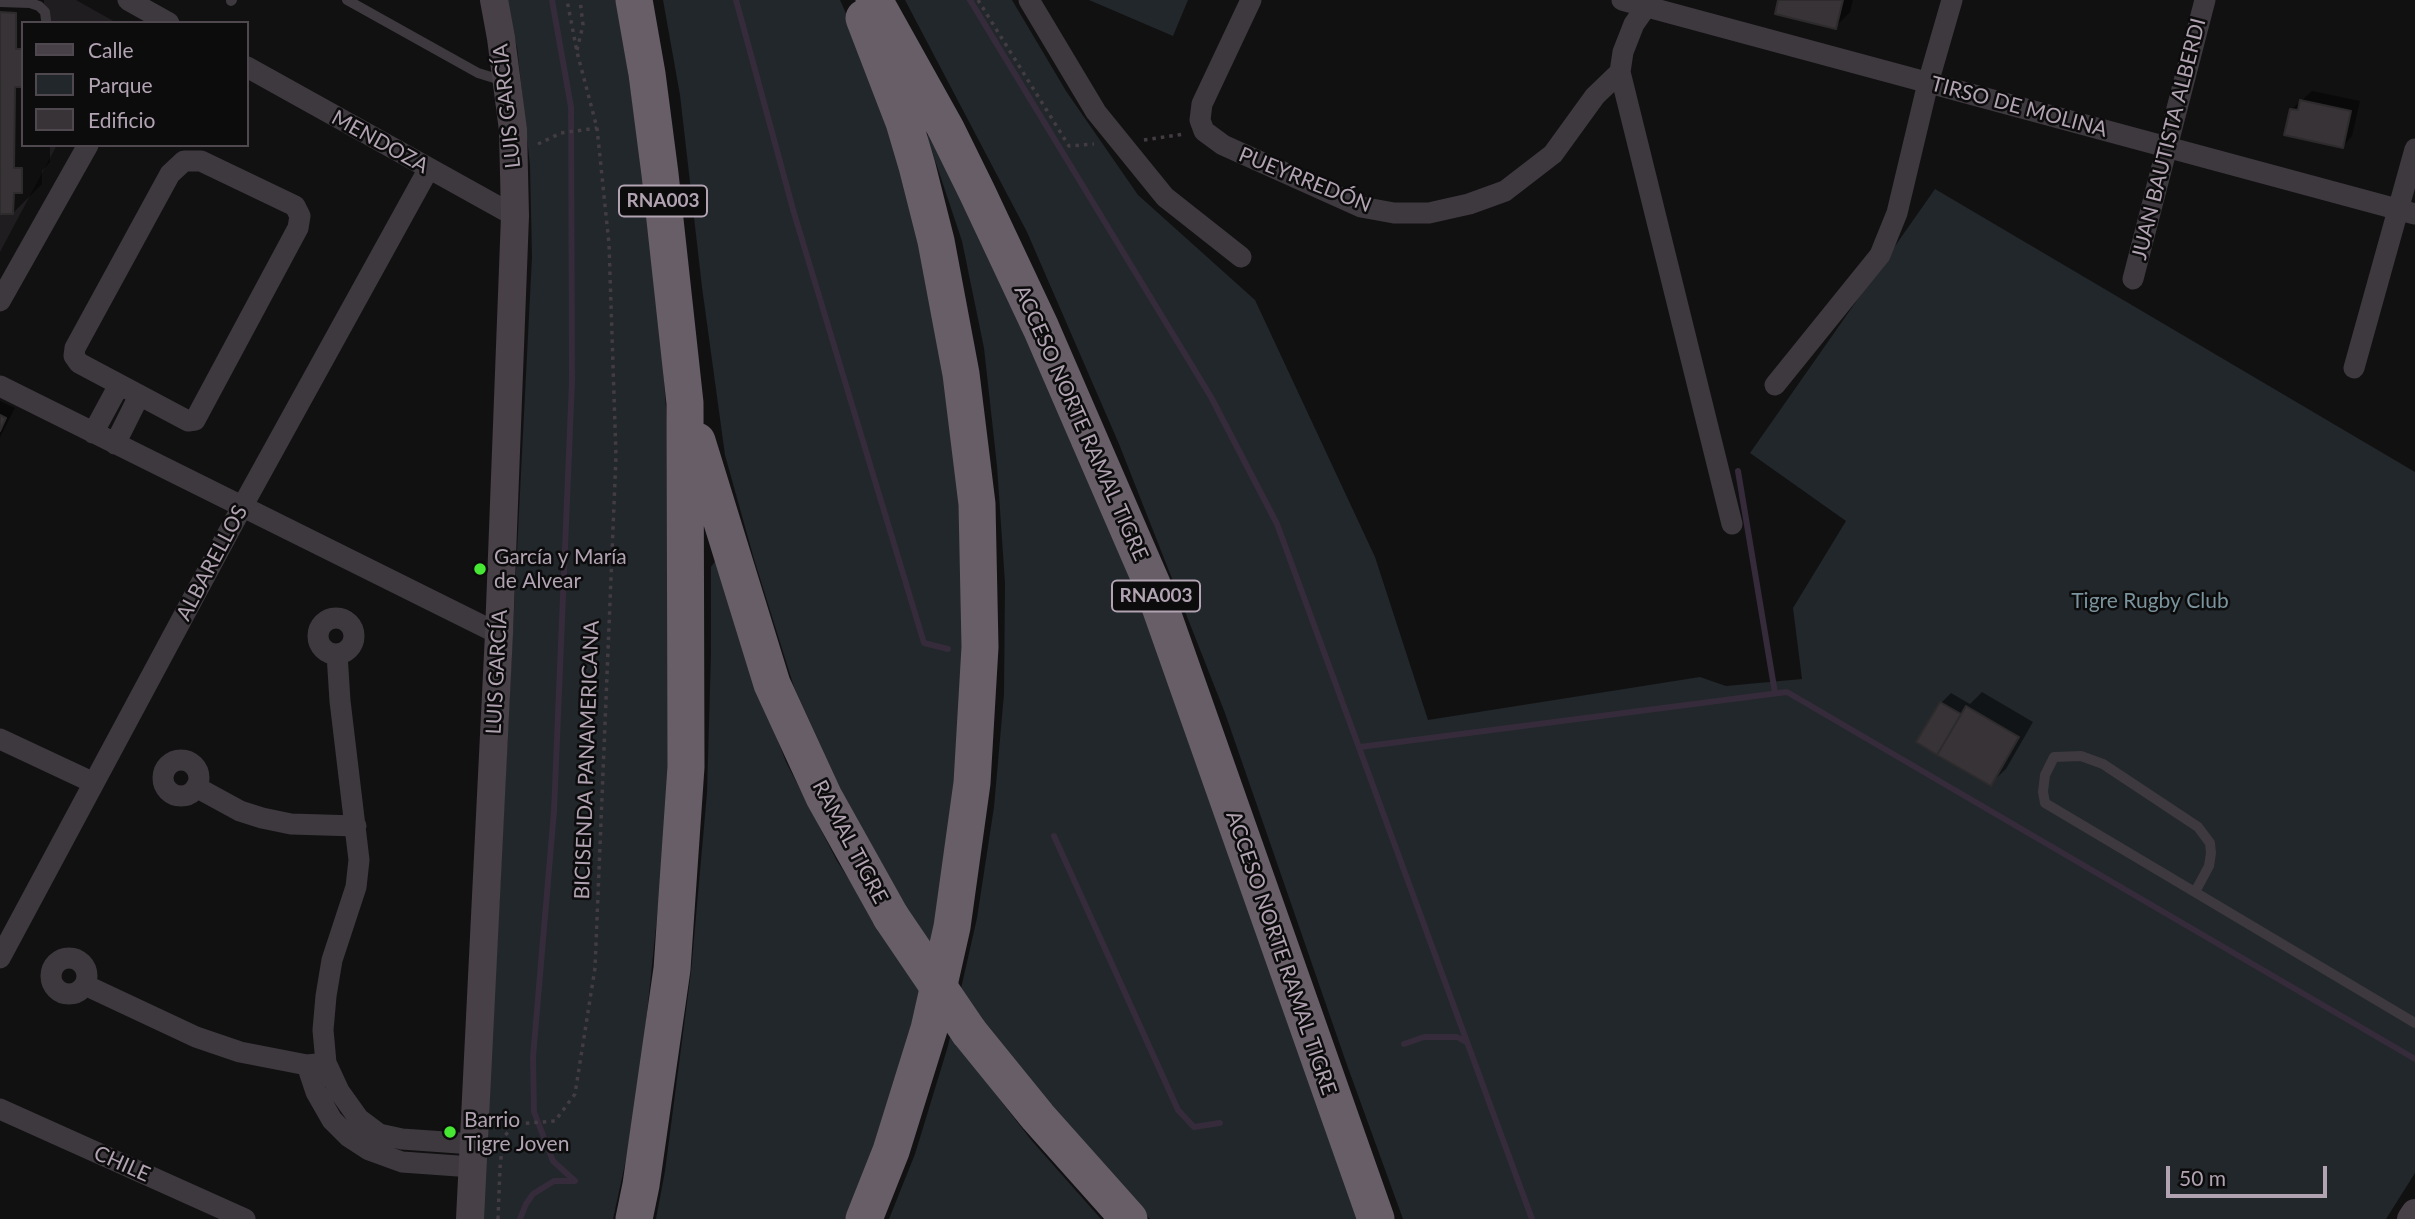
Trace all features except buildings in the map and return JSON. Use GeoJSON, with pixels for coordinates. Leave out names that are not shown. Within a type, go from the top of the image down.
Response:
{"type":"FeatureCollection","features":[{"type":"Feature","properties":{"kind":"highway","name":"RNA003"},"geometry":{"type":"LineString","coordinates":[[634,0],[660,174],[685,403]]}},
{"type":"Feature","properties":{"kind":"highway"},"geometry":{"type":"LineString","coordinates":[[855,0],[867,23],[904,122],[938,254],[961,374],[977,504],[980,647],[972,783],[952,927],[929,1029],[891,1151],[864,1219]]}},
{"type":"Feature","properties":{"kind":"highway","name":"ACCESO NORTE RAMAL TIGRE"},"geometry":{"type":"LineString","coordinates":[[874,0],[915,71],[977,192],[1041,328],[1152,584],[1376,1219]]}},
{"type":"Feature","properties":{"kind":"highway","name":"RAMAL TIGRE"},"geometry":{"type":"LineString","coordinates":[[685,403],[772,684],[824,797],[891,917],[969,1032],[1038,1116],[1129,1219]]}},
{"type":"Feature","properties":{"kind":"highway"},"geometry":{"type":"LineString","coordinates":[[634,1219],[672,969],[686,767],[685,403]]}},
{"type":"Feature","properties":{"kind":"street"},"geometry":{"type":"LineString","coordinates":[[128,0],[163,16]]}},
{"type":"Feature","properties":{"kind":"street","name":"LUIS GARCÍA"},"geometry":{"type":"LineString","coordinates":[[470,1219],[499,634],[515,216],[513,130],[494,0]]}},
{"type":"Feature","properties":{"kind":"street"},"geometry":{"type":"LineString","coordinates":[[1029,0],[1096,113],[1165,197],[1241,257]]}},
{"type":"Feature","properties":{"kind":"street","name":"PUEYRREDÓN"},"geometry":{"type":"LineString","coordinates":[[1251,0],[1202,104],[1199,120],[1204,131],[1223,145],[1361,207],[1394,213],[1429,213],[1469,204],[1505,191],[1553,154],[1595,96],[1620,72]]}},
{"type":"Feature","properties":{"kind":"street","name":"TIRSO DE MOLINA"},"geometry":{"type":"LineString","coordinates":[[1622,0],[1649,3],[1928,83],[2407,212]]}},
{"type":"Feature","properties":{"kind":"street"},"geometry":{"type":"LineString","coordinates":[[1775,385],[1880,254],[1897,213],[1928,83],[1952,0]]}},
{"type":"Feature","properties":{"kind":"street","name":"JUAN BAUTISTA ALBERDI"},"geometry":{"type":"LineString","coordinates":[[2133,279],[2205,0]]}},
{"type":"Feature","properties":{"kind":"street"},"geometry":{"type":"LineString","coordinates":[[1649,3],[1630,33],[1620,72],[1732,524]]}},
{"type":"Feature","properties":{"kind":"street","name":"MENDOZA"},"geometry":{"type":"LineString","coordinates":[[248,68],[515,216]]}},
{"type":"Feature","properties":{"kind":"street"},"geometry":{"type":"LineString","coordinates":[[0,301],[87,147]]}},
{"type":"Feature","properties":{"kind":"street"},"geometry":{"type":"LineString","coordinates":[[2354,368],[2407,212],[2415,149]]}},
{"type":"Feature","properties":{"kind":"street"},"geometry":{"type":"LineString","coordinates":[[184,161],[201,161],[295,206],[300,216],[298,228],[195,420],[188,422],[139,396],[79,363],[74,356],[75,348],[170,174],[184,161]]}},
{"type":"Feature","properties":{"kind":"street","name":"ALBARELLOS"},"geometry":{"type":"LineString","coordinates":[[0,958],[242,507],[428,170]]}},
{"type":"Feature","properties":{"kind":"street"},"geometry":{"type":"LineString","coordinates":[[93,433],[119,385]]}},
{"type":"Feature","properties":{"kind":"street"},"geometry":{"type":"LineString","coordinates":[[0,386],[499,634]]}},
{"type":"Feature","properties":{"kind":"street"},"geometry":{"type":"LineString","coordinates":[[115,443],[139,396]]}},
{"type":"Feature","properties":{"kind":"street"},"geometry":{"type":"LineString","coordinates":[[316,1064],[335,951],[356,887],[359,860],[337,654]]}},
{"type":"Feature","properties":{"kind":"street"},"geometry":{"type":"LineString","coordinates":[[0,739],[94,783]]}},
{"type":"Feature","properties":{"kind":"street"},"geometry":{"type":"LineString","coordinates":[[196,787],[240,811],[262,818],[291,824],[356,826]]}},
{"type":"Feature","properties":{"kind":"street"},"geometry":{"type":"LineString","coordinates":[[85,985],[195,1037],[240,1052],[316,1064],[359,1119],[379,1134],[473,1156]]}},
{"type":"Feature","properties":{"kind":"street","name":"CHILE"},"geometry":{"type":"LineString","coordinates":[[0,1109],[245,1219]]}},
{"type":"Feature","properties":{"kind":"street"},"geometry":{"type":"LineString","coordinates":[[2411,1219],[2415,1213]]}},
{"type":"Feature","properties":{"kind":"lane"},"geometry":{"type":"LineString","coordinates":[[347,0],[478,73],[507,82]]}},
{"type":"Feature","properties":{"kind":"lane"},"geometry":{"type":"LineString","coordinates":[[0,2],[39,6],[45,12],[46,20]]}},
{"type":"Feature","properties":{"kind":"lane"},"geometry":{"type":"LineString","coordinates":[[2195,892],[2209,866],[2211,853],[2210,842],[2198,828],[2103,764],[2081,755],[2054,757],[2045,775],[2045,803],[2415,1023]]}},
{"type":"Feature","properties":{"kind":"path","name":"BICISENDA PANAMERICANA"},"geometry":{"type":"LineString","coordinates":[[498,1219],[499,1168],[503,1138],[514,1124],[555,1121],[575,1094],[595,968],[616,456],[609,244],[597,128],[576,52],[567,0]]}},
{"type":"Feature","properties":{"kind":"path"},"geometry":{"type":"LineString","coordinates":[[576,52],[583,24],[580,0]]}},
{"type":"Feature","properties":{"kind":"path"},"geometry":{"type":"LineString","coordinates":[[561,132],[597,128]]}},
{"type":"Feature","properties":{"kind":"shaded area"},"geometry":{"type":"Polygon","coordinates":[[[0,0],[76,0],[113,21],[21,21],[21,147],[56,147],[0,252],[0,0]]]}},
{"type":"Feature","properties":{"kind":"green space"},"geometry":{"type":"Polygon","coordinates":[[[504,0],[618,0],[657,279],[668,437],[668,812],[637,1109],[613,1219],[483,1219],[532,257],[530,165],[517,47],[504,0]]]}},
{"type":"Feature","properties":{"kind":"green space"},"geometry":{"type":"Polygon","coordinates":[[[663,0],[840,0],[897,144],[923,240],[961,472],[964,748],[926,1005],[852,1219],[656,1219],[665,1171],[691,972],[707,793],[711,567],[716,560],[739,638],[786,762],[837,861],[884,933],[840,788],[794,687],[725,455],[680,95],[663,0]]]}},
{"type":"Feature","properties":{"kind":"green space","name":"Tigre Rugby Club"},"geometry":{"type":"Polygon","coordinates":[[[905,0],[1012,0],[1066,91],[1138,195],[1255,300],[1375,557],[1428,720],[1700,677],[1726,686],[1802,679],[1793,608],[1846,521],[1750,453],[1935,189],[2415,472],[2415,1173],[2386,1219],[1403,1219],[1225,713],[1119,444],[1027,232],[905,0]]]}},
{"type":"Feature","properties":{"kind":"green space"},"geometry":{"type":"Polygon","coordinates":[[[1089,0],[1188,0],[1173,36],[1089,0]]]}},
{"type":"Feature","properties":{"kind":"green space"},"geometry":{"type":"Polygon","coordinates":[[[932,133],[977,223],[1180,694],[1365,1219],[1150,1219],[1122,1187],[966,1056],[1032,1141],[1101,1219],[889,1219],[915,1154],[948,1046],[977,918],[994,807],[1004,694],[1005,583],[997,466],[984,348],[962,241],[927,136],[932,133]]]}},
{"type":"Feature","properties":{"kind":"waterway"},"geometry":{"type":"LineString","coordinates":[[552,0],[571,107],[572,381],[554,811],[533,1057],[534,1112],[553,1161],[575,1181]]}},
{"type":"Feature","properties":{"kind":"waterway"},"geometry":{"type":"LineString","coordinates":[[736,0],[794,213],[924,643],[948,649]]}},
{"type":"Feature","properties":{"kind":"waterway"},"geometry":{"type":"LineString","coordinates":[[970,0],[1211,397],[1277,524],[1532,1219]]}},
{"type":"Feature","properties":{"kind":"waterway"},"geometry":{"type":"LineString","coordinates":[[1738,471],[1775,693]]}},
{"type":"Feature","properties":{"kind":"waterway"},"geometry":{"type":"LineString","coordinates":[[1360,747],[1787,692],[2415,1059]]}},
{"type":"Feature","properties":{"kind":"waterway"},"geometry":{"type":"LineString","coordinates":[[1054,836],[1178,1110],[1194,1127],[1220,1123]]}},
{"type":"Feature","properties":{"kind":"waterway"},"geometry":{"type":"LineString","coordinates":[[1404,1044],[1424,1037],[1457,1037],[1466,1042]]}},
{"type":"Feature","properties":{"kind":"waterway"},"geometry":{"type":"LineString","coordinates":[[520,1219],[533,1194],[554,1181],[575,1181]]}},
{"type":"Feature","properties":{"kind":"place","name":"García y María de Alvear"},"geometry":{"type":"Point","coordinates":[480,569]}},
{"type":"Feature","properties":{"kind":"place","name":"Barrio Tigre Joven"},"geometry":{"type":"Point","coordinates":[450,1132]}}]}
